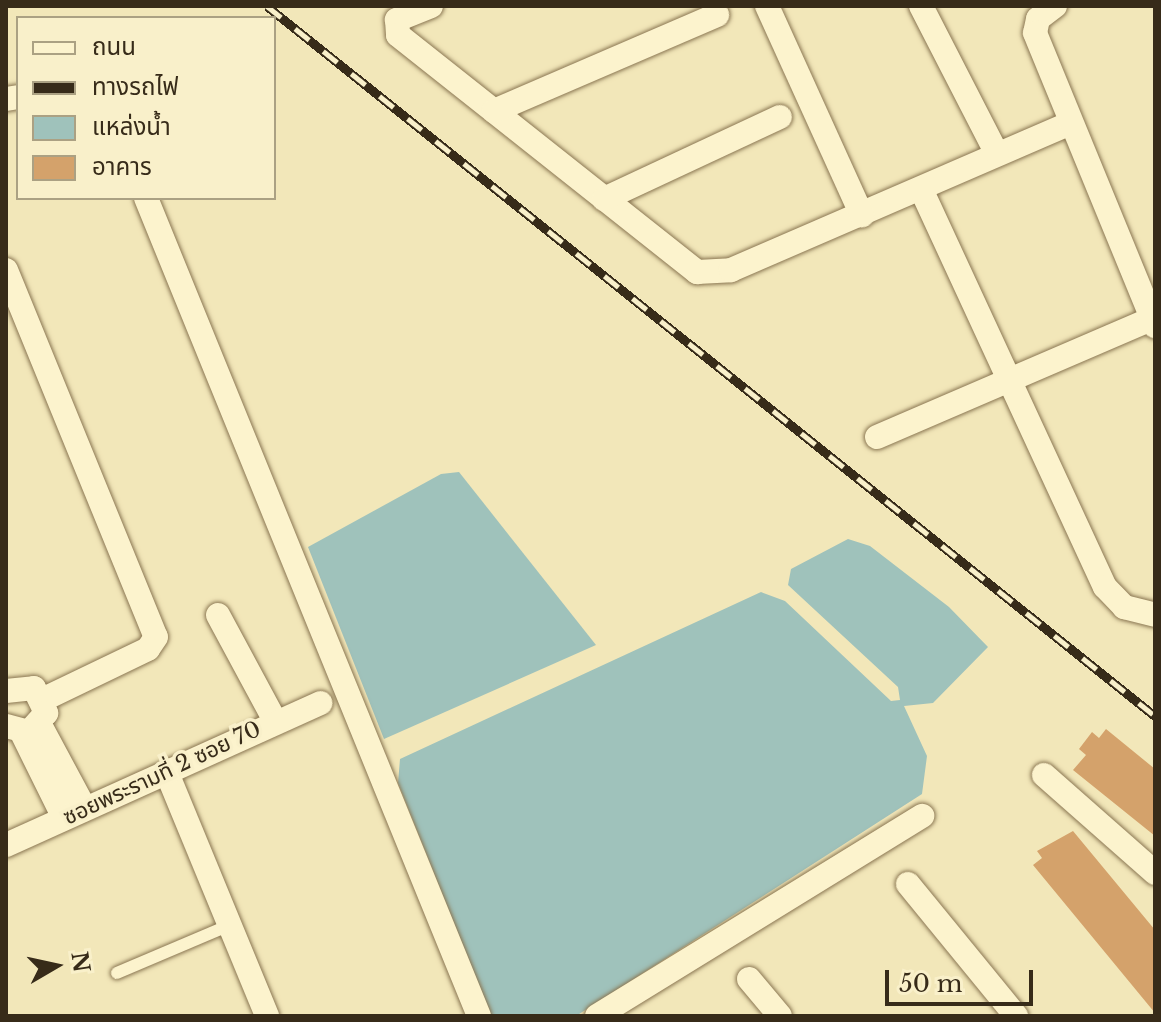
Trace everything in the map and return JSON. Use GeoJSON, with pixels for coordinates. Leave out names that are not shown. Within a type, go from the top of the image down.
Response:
{"type":"FeatureCollection","features":[{"type":"Feature","properties":{"kind":"street"},"geometry":{"type":"LineString","coordinates":[[431,6],[397,20],[398,35],[697,272],[714,275],[862,215],[1068,124]]}},
{"type":"Feature","properties":{"kind":"street"},"geometry":{"type":"LineString","coordinates":[[767,6],[862,215]]}},
{"type":"Feature","properties":{"kind":"street"},"geometry":{"type":"LineString","coordinates":[[921,6],[997,154]]}},
{"type":"Feature","properties":{"kind":"street"},"geometry":{"type":"LineString","coordinates":[[877,437],[1154,320],[1068,124],[1035,33],[1038,19],[1055,6]]}},
{"type":"Feature","properties":{"kind":"street"},"geometry":{"type":"LineString","coordinates":[[494,111],[717,15]]}},
{"type":"Feature","properties":{"kind":"street"},"geometry":{"type":"LineString","coordinates":[[604,199],[780,117]]}},
{"type":"Feature","properties":{"kind":"street"},"geometry":{"type":"LineString","coordinates":[[921,189],[1005,384],[1105,587],[1124,607],[1155,615]]}},
{"type":"Feature","properties":{"kind":"street"},"geometry":{"type":"LineString","coordinates":[[147,200],[479,1016]]}},
{"type":"Feature","properties":{"kind":"street"},"geometry":{"type":"LineString","coordinates":[[6,270],[156,637],[148,649],[44,699],[23,728],[74,814]]}},
{"type":"Feature","properties":{"kind":"street"},"geometry":{"type":"LineString","coordinates":[[218,615],[275,721]]}},
{"type":"Feature","properties":{"kind":"street"},"geometry":{"type":"LineString","coordinates":[[8,681],[34,688],[44,699]]}},
{"type":"Feature","properties":{"kind":"street","name":"ซอยพระรามที่ 2 ซอย 70"},"geometry":{"type":"LineString","coordinates":[[6,845],[320,703]]}},
{"type":"Feature","properties":{"kind":"street"},"geometry":{"type":"LineString","coordinates":[[167,773],[267,1016]]}},
{"type":"Feature","properties":{"kind":"street"},"geometry":{"type":"LineString","coordinates":[[1044,775],[1155,873]]}},
{"type":"Feature","properties":{"kind":"street"},"geometry":{"type":"LineString","coordinates":[[597,1016],[922,816]]}},
{"type":"Feature","properties":{"kind":"street"},"geometry":{"type":"LineString","coordinates":[[908,884],[1016,1016]]}},
{"type":"Feature","properties":{"kind":"street"},"geometry":{"type":"LineString","coordinates":[[749,979],[780,1016]]}},
{"type":"Feature","properties":{"kind":"lane"},"geometry":{"type":"LineString","coordinates":[[117,973],[230,925]]}},
{"type":"Feature","properties":{"kind":"water"},"geometry":{"type":"Polygon","coordinates":[[[459,472],[596,645],[384,739],[308,547],[441,474],[459,472]]]}},
{"type":"Feature","properties":{"kind":"water"},"geometry":{"type":"Polygon","coordinates":[[[848,539],[870,546],[949,607],[988,647],[933,703],[904,706],[927,756],[922,794],[576,1016],[491,1016],[398,783],[400,759],[761,592],[785,601],[891,701],[900,700],[898,687],[788,585],[791,569],[848,539]]]}},
{"type":"Feature","properties":{"kind":"building"},"geometry":{"type":"Polygon","coordinates":[[[1106,729],[1155,769],[1155,836],[1073,770],[1086,755],[1079,749],[1092,732],[1099,738],[1106,729]]]}},
{"type":"Feature","properties":{"kind":"building"},"geometry":{"type":"Polygon","coordinates":[[[1073,831],[1155,930],[1155,1013],[1033,865],[1042,858],[1037,851],[1073,831]]]}},
{"type":"Feature","properties":{"kind":"railway"},"geometry":{"type":"LineString","coordinates":[[267,6],[1155,716]]}}]}
